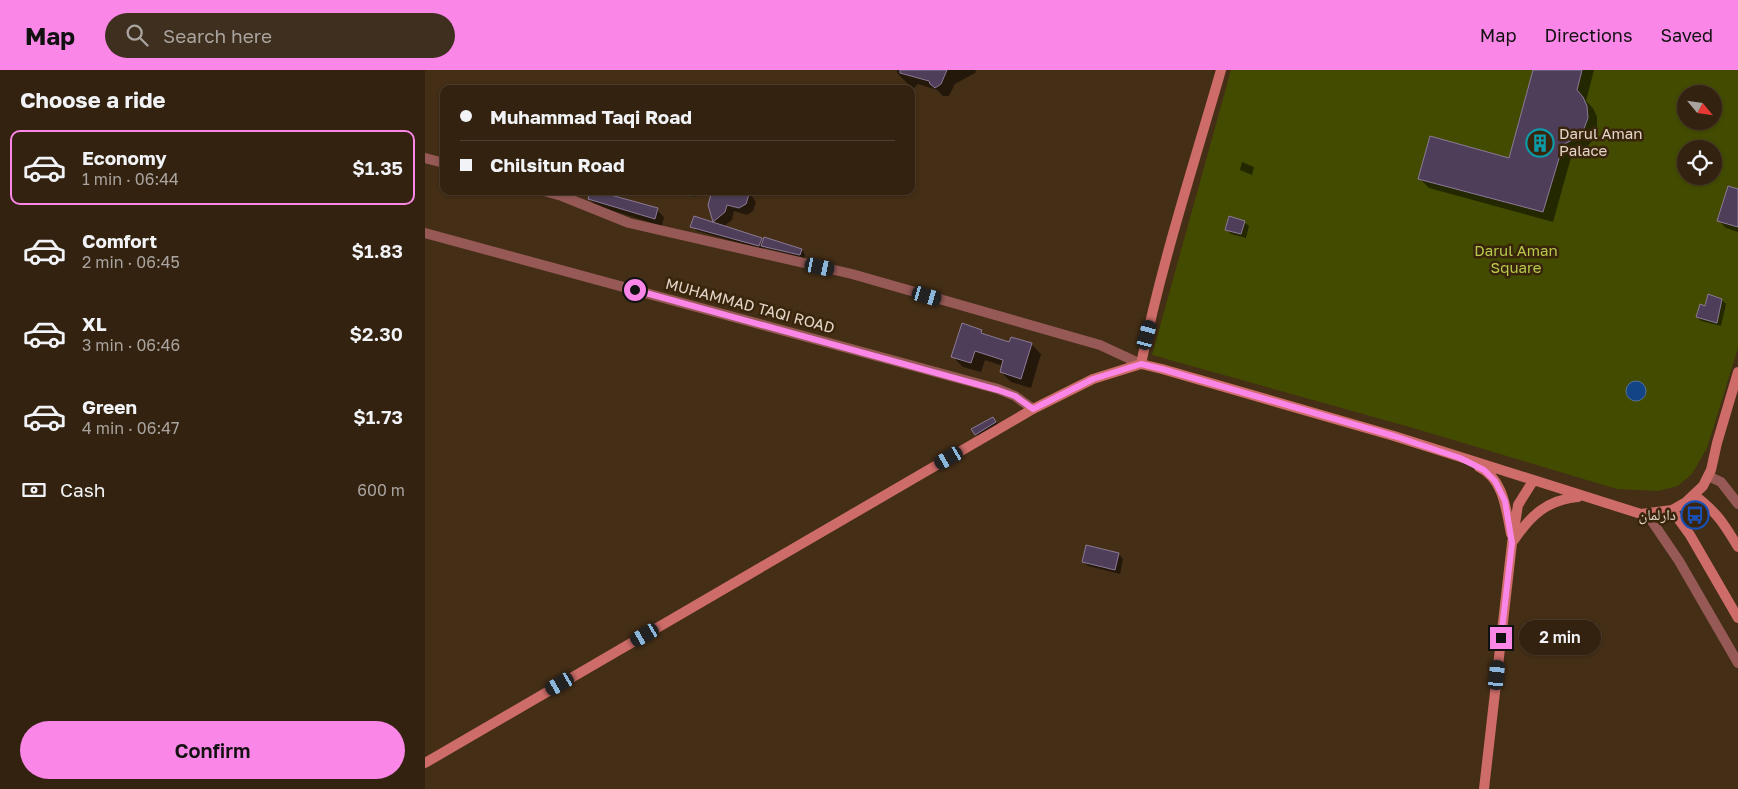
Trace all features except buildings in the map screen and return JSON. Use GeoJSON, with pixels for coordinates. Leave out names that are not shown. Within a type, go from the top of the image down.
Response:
{"type":"FeatureCollection","features":[{"type":"Feature","properties":{"kind":"main road"},"geometry":{"type":"LineString","coordinates":[[1141,364],[1166,264],[1221,70]]}},
{"type":"Feature","properties":{"kind":"main road"},"geometry":{"type":"LineString","coordinates":[[425,763],[1033,409],[1093,379],[1141,364],[1385,434],[1641,514],[1672,510],[1686,502],[1703,486],[1711,470],[1738,372]]}},
{"type":"Feature","properties":{"kind":"main road"},"geometry":{"type":"LineString","coordinates":[[1460,458],[1484,470],[1495,481],[1505,501],[1512,543]]}},
{"type":"Feature","properties":{"kind":"main road"},"geometry":{"type":"LineString","coordinates":[[1483,789],[1518,505],[1533,481]]}},
{"type":"Feature","properties":{"kind":"main road"},"geometry":{"type":"LineString","coordinates":[[1694,495],[1711,508],[1738,547]]}},
{"type":"Feature","properties":{"kind":"main road"},"geometry":{"type":"LineString","coordinates":[[1512,543],[1527,522],[1548,505],[1563,498],[1582,496]]}},
{"type":"Feature","properties":{"kind":"main road"},"geometry":{"type":"LineString","coordinates":[[1672,510],[1690,535],[1738,618]]}},
{"type":"Feature","properties":{"kind":"street"},"geometry":{"type":"LineString","coordinates":[[425,158],[440,162]]}},
{"type":"Feature","properties":{"kind":"street"},"geometry":{"type":"LineString","coordinates":[[558,195],[629,223],[853,274],[1100,345],[1141,364]]}},
{"type":"Feature","properties":{"kind":"street","name":"MUHAMMAD TAQI ROAD"},"geometry":{"type":"LineString","coordinates":[[425,233],[998,390],[1015,396],[1033,409]]}},
{"type":"Feature","properties":{"kind":"street"},"geometry":{"type":"LineString","coordinates":[[1708,476],[1721,482],[1738,504]]}},
{"type":"Feature","properties":{"kind":"street"},"geometry":{"type":"LineString","coordinates":[[1647,514],[1679,561],[1738,663]]}},
{"type":"Feature","properties":{"kind":"green space","name":"Darul Aman Square"},"geometry":{"type":"Polygon","coordinates":[[[1231,70],[1738,70],[1738,348],[1707,448],[1692,474],[1678,486],[1658,491],[1617,489],[1413,428],[1152,355],[1231,70]]]}},
{"type":"Feature","properties":{"kind":"water"},"geometry":{"type":"Polygon","coordinates":[[[1636,381],[1643,384],[1646,391],[1643,398],[1636,401],[1629,398],[1626,391],[1629,384],[1636,381]]]}},
{"type":"Feature","properties":{"kind":"place","name":"Darul Aman Palace"},"geometry":{"type":"Point","coordinates":[1540,143]}},
{"type":"Feature","properties":{"kind":"place","name":"دارلمان"},"geometry":{"type":"Point","coordinates":[1695,515]}},
{"type":"Feature","properties":{"kind":"route"},"geometry":{"type":"LineString","coordinates":[[635,290],[998,390],[1015,396],[1033,409],[1093,379],[1141,364],[1394,436],[1460,458],[1484,470],[1495,481],[1505,501],[1512,543],[1501,638]]}}]}
